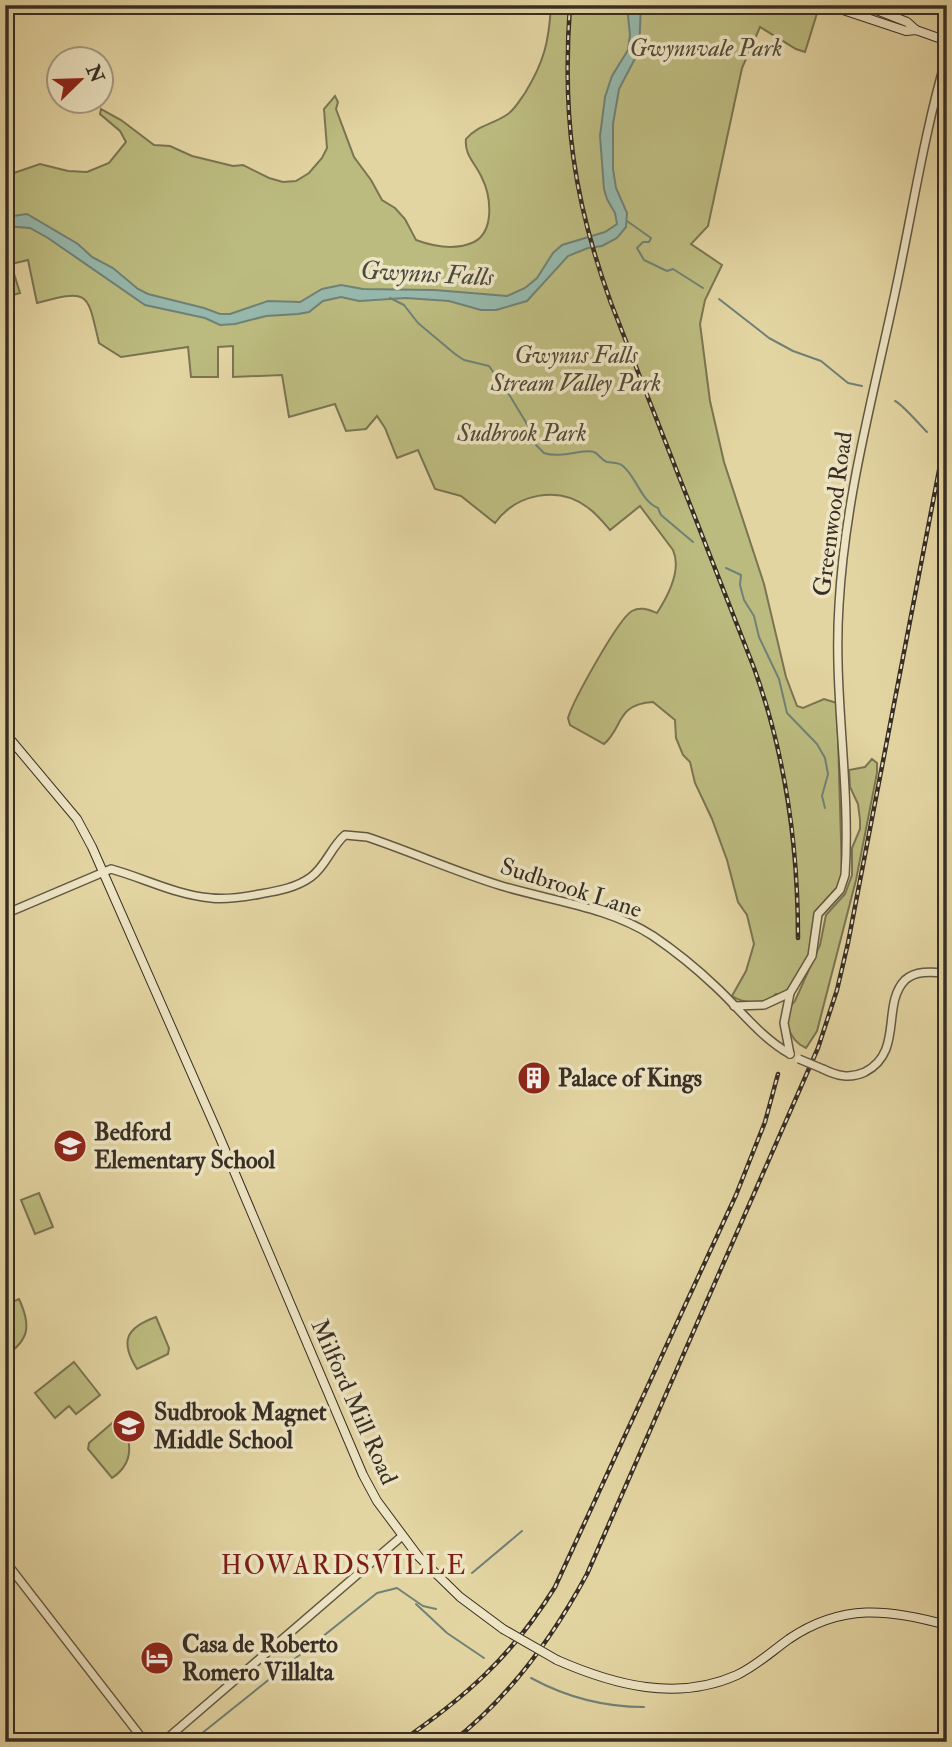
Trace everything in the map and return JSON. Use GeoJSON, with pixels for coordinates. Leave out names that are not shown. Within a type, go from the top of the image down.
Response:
{"type":"FeatureCollection","features":[{"type":"Feature","properties":{"kind":"main road"},"geometry":{"type":"LineString","coordinates":[[828,5],[906,31],[916,30]]}},
{"type":"Feature","properties":{"kind":"main road"},"geometry":{"type":"LineString","coordinates":[[864,5],[907,22],[916,30],[947,41]]}},
{"type":"Feature","properties":{"kind":"main road","name":"Milford Mill Road"},"geometry":{"type":"LineString","coordinates":[[5,733],[77,819],[104,871],[350,1447],[377,1502],[401,1537],[444,1583],[503,1629],[557,1660],[624,1683],[674,1690],[705,1686],[736,1675],[763,1660],[799,1633],[838,1617],[864,1612],[896,1612],[947,1625]]}},
{"type":"Feature","properties":{"kind":"street","name":"Greenwood Road"},"geometry":{"type":"LineString","coordinates":[[790,1054],[784,1023],[790,993],[812,956],[818,914],[841,890],[845,875],[838,636],[843,546],[855,475],[934,100],[947,55]]}},
{"type":"Feature","properties":{"kind":"street","name":"Sudbrook Lane"},"geometry":{"type":"LineString","coordinates":[[104,871],[111,869],[196,896],[243,897],[279,891],[298,884],[314,875],[345,835],[367,837],[499,885],[596,911],[625,922],[682,957],[763,1035],[799,1059],[845,1077],[870,1069],[885,1051],[891,1033],[897,994],[904,982],[921,973],[947,973]]}},
{"type":"Feature","properties":{"kind":"street"},"geometry":{"type":"LineString","coordinates":[[5,914],[104,871]]}},
{"type":"Feature","properties":{"kind":"street"},"geometry":{"type":"LineString","coordinates":[[734,1006],[764,1005],[790,993]]}},
{"type":"Feature","properties":{"kind":"street"},"geometry":{"type":"LineString","coordinates":[[163,1742],[401,1537]]}},
{"type":"Feature","properties":{"kind":"street"},"geometry":{"type":"LineString","coordinates":[[5,1561],[145,1742]]}},
{"type":"Feature","properties":{"kind":"green space","name":"Gwynns Falls Stream Valley Park"},"geometry":{"type":"Polygon","coordinates":[[[551,5],[805,5],[818,10],[805,52],[760,27],[742,68],[708,226],[691,244],[722,265],[705,300],[700,324],[710,401],[724,462],[764,584],[786,677],[797,706],[803,708],[824,699],[837,703],[842,874],[838,888],[815,913],[810,954],[797,977],[784,994],[776,994],[761,1002],[749,1002],[732,996],[746,971],[754,944],[747,915],[738,902],[712,819],[695,783],[690,762],[683,755],[676,738],[675,720],[653,702],[632,707],[604,744],[570,725],[568,718],[597,661],[625,617],[639,609],[657,613],[672,583],[676,566],[673,550],[640,506],[610,530],[593,512],[576,500],[563,496],[538,496],[514,505],[495,523],[461,496],[435,489],[418,450],[397,458],[377,416],[366,429],[346,431],[335,404],[289,417],[282,375],[233,377],[233,346],[218,347],[218,377],[191,377],[188,347],[121,357],[99,343],[92,313],[83,299],[67,296],[37,303],[28,260],[11,264],[20,293],[5,296],[5,176],[40,164],[68,171],[87,172],[109,163],[126,142],[120,131],[102,116],[114,116],[121,120],[154,145],[170,146],[192,156],[233,166],[243,165],[283,182],[296,181],[309,173],[327,148],[324,109],[335,96],[338,102],[336,109],[354,157],[382,200],[395,208],[405,219],[416,240],[445,247],[474,242],[485,230],[489,203],[485,185],[467,150],[466,139],[515,107],[537,71],[549,30],[551,5]]]}},
{"type":"Feature","properties":{"kind":"green space"},"geometry":{"type":"Polygon","coordinates":[[[872,759],[877,763],[877,773],[856,880],[817,1031],[806,1048],[791,1033],[788,1013],[820,945],[826,915],[845,894],[852,875],[852,848],[860,829],[860,820],[858,804],[850,787],[849,770],[865,767],[872,759]]]}},
{"type":"Feature","properties":{"kind":"green space"},"geometry":{"type":"Polygon","coordinates":[[[39,1193],[53,1227],[35,1234],[21,1200],[39,1193]]]}},
{"type":"Feature","properties":{"kind":"green space"},"geometry":{"type":"Polygon","coordinates":[[[19,1299],[26,1331],[19,1344],[5,1356],[5,1305],[19,1299]]]}},
{"type":"Feature","properties":{"kind":"green space"},"geometry":{"type":"Polygon","coordinates":[[[156,1317],[169,1348],[168,1354],[137,1369],[128,1351],[128,1337],[138,1326],[156,1317]]]}},
{"type":"Feature","properties":{"kind":"green space"},"geometry":{"type":"Polygon","coordinates":[[[74,1362],[100,1395],[76,1414],[69,1406],[55,1418],[35,1393],[74,1362]]]}},
{"type":"Feature","properties":{"kind":"green space"},"geometry":{"type":"Polygon","coordinates":[[[118,1418],[127,1434],[129,1450],[125,1465],[112,1478],[88,1449],[89,1443],[118,1418]]]}},
{"type":"Feature","properties":{"kind":"water","name":"Gwynns Falls"},"geometry":{"type":"Polygon","coordinates":[[[627,5],[641,5],[639,51],[619,89],[613,124],[613,169],[616,188],[627,213],[626,227],[617,238],[602,246],[568,256],[527,301],[496,310],[481,310],[449,301],[406,298],[359,301],[341,297],[323,301],[309,312],[266,316],[220,325],[205,318],[145,305],[48,238],[30,228],[5,226],[5,217],[27,214],[78,244],[138,289],[220,314],[230,314],[268,301],[300,302],[322,289],[341,285],[363,289],[435,290],[507,296],[525,288],[537,278],[553,253],[562,245],[605,232],[617,224],[604,189],[600,136],[605,97],[612,76],[628,50],[630,35],[627,5]]]}},
{"type":"Feature","properties":{"kind":"waterway"},"geometry":{"type":"LineString","coordinates":[[784,5],[799,9]]}},
{"type":"Feature","properties":{"kind":"waterway"},"geometry":{"type":"LineString","coordinates":[[627,221],[651,238],[637,248],[644,260],[667,271],[673,269],[703,288]]}},
{"type":"Feature","properties":{"kind":"waterway"},"geometry":{"type":"LineString","coordinates":[[390,298],[404,305],[418,323],[455,354],[464,360],[489,366],[530,429],[536,445],[544,453],[558,455],[590,451],[607,462],[621,465],[661,515],[693,542]]}},
{"type":"Feature","properties":{"kind":"waterway"},"geometry":{"type":"LineString","coordinates":[[719,299],[769,338],[793,351],[821,361],[848,383],[862,386]]}},
{"type":"Feature","properties":{"kind":"waterway"},"geometry":{"type":"LineString","coordinates":[[895,401],[927,432]]}},
{"type":"Feature","properties":{"kind":"waterway"},"geometry":{"type":"LineString","coordinates":[[726,568],[741,575],[740,585],[744,600],[754,616],[759,637],[779,679],[787,713],[817,744],[825,758],[828,774],[822,796],[825,808]]}},
{"type":"Feature","properties":{"kind":"waterway"},"geometry":{"type":"LineString","coordinates":[[472,1573],[522,1531]]}},
{"type":"Feature","properties":{"kind":"waterway"},"geometry":{"type":"LineString","coordinates":[[191,1742],[377,1593],[397,1588],[423,1606],[436,1609]]}},
{"type":"Feature","properties":{"kind":"waterway"},"geometry":{"type":"LineString","coordinates":[[416,1604],[447,1633],[484,1658]]}},
{"type":"Feature","properties":{"kind":"waterway"},"geometry":{"type":"LineString","coordinates":[[531,1678],[585,1700],[644,1707]]}},
{"type":"Feature","properties":{"kind":"railway"},"geometry":{"type":"LineString","coordinates":[[570,5],[569,121],[587,228],[611,303],[765,701],[782,767],[793,834],[798,938]]}},
{"type":"Feature","properties":{"kind":"railway"},"geometry":{"type":"LineString","coordinates":[[452,1742],[493,1706],[528,1665],[560,1620],[587,1574],[818,1048],[837,990],[848,943],[947,429]]}},
{"type":"Feature","properties":{"kind":"railway"},"geometry":{"type":"LineString","coordinates":[[400,1742],[446,1709],[486,1674],[522,1634],[555,1587],[736,1195],[765,1122],[778,1074]]}},
{"type":"Feature","properties":{"kind":"place","name":"Palace of Kings"},"geometry":{"type":"Point","coordinates":[534,1078]}},
{"type":"Feature","properties":{"kind":"place","name":"Bedford Elementary School"},"geometry":{"type":"Point","coordinates":[70,1146]}},
{"type":"Feature","properties":{"kind":"place","name":"Sudbrook Magnet Middle School"},"geometry":{"type":"Point","coordinates":[129,1426]}},
{"type":"Feature","properties":{"kind":"place","name":"Casa de Roberto Romero Villalta"},"geometry":{"type":"Point","coordinates":[157,1658]}},
{"type":"Feature","properties":{"kind":"district","name":"HOWARDSVILLE"},"geometry":{"type":"Point","coordinates":[344,1566]}},
{"type":"Feature","properties":{"kind":"park label","name":"Gwynnvale Park"},"geometry":{"type":"Point","coordinates":[706,48]}},
{"type":"Feature","properties":{"kind":"park label","name":"Sudbrook Park"},"geometry":{"type":"Point","coordinates":[522,433]}}]}
